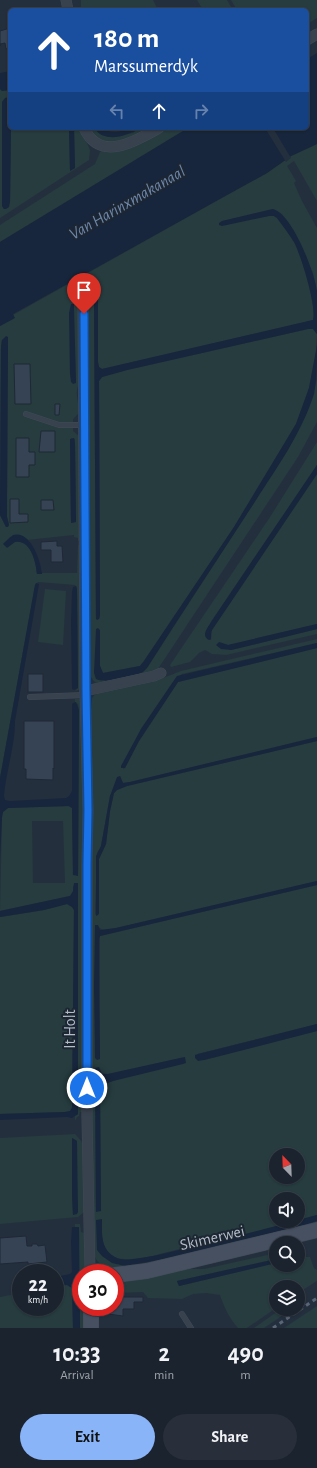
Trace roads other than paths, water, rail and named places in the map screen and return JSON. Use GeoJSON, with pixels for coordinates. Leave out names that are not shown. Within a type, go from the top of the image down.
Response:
{"type":"FeatureCollection","features":[{"type":"Feature","properties":{"kind":"street"},"geometry":{"type":"LineString","coordinates":[[85,130],[86,134],[93,141],[112,147],[124,146],[155,130]]}},
{"type":"Feature","properties":{"kind":"street","name":"It Holt"},"geometry":{"type":"LineString","coordinates":[[83,298],[88,810],[87,1117],[90,1264]]}},
{"type":"Feature","properties":{"kind":"street"},"geometry":{"type":"LineString","coordinates":[[86,693],[161,673]]}},
{"type":"Feature","properties":{"kind":"street","name":"Skimerwei"},"geometry":{"type":"LineString","coordinates":[[124,1274],[147,1271],[317,1230]]}},
{"type":"Feature","properties":{"kind":"street"},"geometry":{"type":"LineString","coordinates":[[91,1316],[91,1328]]}},
{"type":"Feature","properties":{"kind":"lane"},"geometry":{"type":"LineString","coordinates":[[26,414],[59,425],[84,425]]}},
{"type":"Feature","properties":{"kind":"lane"},"geometry":{"type":"LineString","coordinates":[[30,697],[86,693]]}},
{"type":"Feature","properties":{"kind":"lane"},"geometry":{"type":"LineString","coordinates":[[182,1314],[191,1328]]}},
{"type":"Feature","properties":{"kind":"water","name":"Van Harinxmakanaal"},"geometry":{"type":"Polygon","coordinates":[[[317,53],[317,144],[291,156],[267,173],[13,314],[15,318],[0,326],[0,242],[185,130],[309,130],[309,58],[317,53]]]}},
{"type":"Feature","properties":{"kind":"water"},"geometry":{"type":"Polygon","coordinates":[[[8,71],[8,90],[2,91],[0,89],[0,73],[8,71]]]}},
{"type":"Feature","properties":{"kind":"water"},"geometry":{"type":"Polygon","coordinates":[[[8,97],[8,130],[11,130],[10,202],[9,207],[4,209],[2,206],[2,102],[8,97]]]}},
{"type":"Feature","properties":{"kind":"water"},"geometry":{"type":"Polygon","coordinates":[[[69,130],[74,130],[75,168],[70,171],[69,130]]]}},
{"type":"Feature","properties":{"kind":"water"},"geometry":{"type":"Polygon","coordinates":[[[96,130],[119,132],[125,130],[136,130],[129,134],[116,137],[104,136],[96,130]]]}},
{"type":"Feature","properties":{"kind":"water"},"geometry":{"type":"Polygon","coordinates":[[[273,209],[281,213],[295,232],[312,271],[317,291],[317,334],[313,329],[308,329],[127,370],[102,377],[99,381],[100,615],[99,619],[97,620],[94,296],[98,296],[98,362],[99,367],[102,369],[313,320],[314,313],[311,293],[300,258],[294,242],[277,218],[274,216],[269,216],[222,226],[219,225],[222,221],[273,209]]]}},
{"type":"Feature","properties":{"kind":"water"},"geometry":{"type":"Polygon","coordinates":[[[71,304],[74,304],[76,380],[76,383],[73,384],[71,382],[70,374],[69,313],[71,304]]]}},
{"type":"Feature","properties":{"kind":"water"},"geometry":{"type":"Polygon","coordinates":[[[6,336],[8,337],[8,527],[6,527],[0,515],[1,347],[2,340],[6,336]]]}},
{"type":"Feature","properties":{"kind":"water"},"geometry":{"type":"Polygon","coordinates":[[[317,345],[314,394],[303,422],[273,474],[147,668],[138,674],[117,679],[105,681],[96,679],[94,673],[96,629],[98,628],[100,630],[100,666],[103,673],[140,666],[234,527],[296,424],[309,388],[317,345]]]}},
{"type":"Feature","properties":{"kind":"water"},"geometry":{"type":"Polygon","coordinates":[[[74,438],[76,522],[71,523],[70,439],[74,438]]]}},
{"type":"Feature","properties":{"kind":"water"},"geometry":{"type":"Polygon","coordinates":[[[317,465],[317,474],[212,630],[211,639],[209,640],[205,636],[208,627],[317,465]]]}},
{"type":"Feature","properties":{"kind":"water"},"geometry":{"type":"Polygon","coordinates":[[[13,535],[25,537],[30,542],[40,562],[42,574],[37,574],[32,553],[25,544],[15,542],[7,548],[3,544],[13,535]]]}},
{"type":"Feature","properties":{"kind":"water"},"geometry":{"type":"Polygon","coordinates":[[[36,583],[39,584],[15,721],[14,740],[4,796],[5,800],[10,801],[66,798],[69,796],[72,791],[72,704],[76,702],[79,710],[78,876],[73,875],[72,808],[69,806],[8,808],[3,812],[2,817],[0,860],[0,778],[36,583]]]}},
{"type":"Feature","properties":{"kind":"water"},"geometry":{"type":"Polygon","coordinates":[[[76,586],[78,688],[74,690],[72,689],[71,621],[72,592],[73,587],[76,586]]]}},
{"type":"Feature","properties":{"kind":"water"},"geometry":{"type":"Polygon","coordinates":[[[317,624],[317,629],[231,650],[221,649],[216,645],[219,642],[228,645],[317,624]]]}},
{"type":"Feature","properties":{"kind":"water"},"geometry":{"type":"Polygon","coordinates":[[[317,643],[317,648],[178,682],[139,741],[125,768],[121,768],[141,729],[177,676],[317,643]]]}},
{"type":"Feature","properties":{"kind":"water"},"geometry":{"type":"Polygon","coordinates":[[[317,737],[317,741],[127,786],[117,790],[114,793],[110,811],[106,844],[99,859],[99,914],[96,916],[96,856],[101,846],[110,796],[117,777],[120,776],[123,783],[130,782],[317,737]]]}},
{"type":"Feature","properties":{"kind":"water"},"geometry":{"type":"Polygon","coordinates":[[[317,881],[317,885],[100,936],[100,1059],[97,1060],[95,1058],[95,925],[98,925],[100,930],[116,928],[317,881]]]}},
{"type":"Feature","properties":{"kind":"water"},"geometry":{"type":"Polygon","coordinates":[[[74,883],[78,883],[78,1114],[72,1118],[0,1120],[0,1114],[65,1112],[70,1111],[72,1108],[74,910],[67,904],[44,910],[0,917],[0,911],[70,896],[73,891],[74,883]]]}},
{"type":"Feature","properties":{"kind":"water"},"geometry":{"type":"Polygon","coordinates":[[[317,1024],[317,1031],[204,1060],[198,1061],[195,1058],[195,1055],[198,1054],[317,1024]]]}},
{"type":"Feature","properties":{"kind":"water"},"geometry":{"type":"Polygon","coordinates":[[[185,1057],[186,1063],[113,1081],[102,1085],[100,1088],[101,1211],[96,1212],[95,1068],[99,1067],[102,1074],[108,1074],[185,1057]]]}},
{"type":"Feature","properties":{"kind":"water"},"geometry":{"type":"Polygon","coordinates":[[[72,1138],[77,1141],[78,1212],[77,1214],[73,1215],[72,1195],[72,1138]]]}},
{"type":"Feature","properties":{"kind":"water"},"geometry":{"type":"Polygon","coordinates":[[[317,1215],[317,1221],[305,1225],[305,1218],[317,1215]]]}},
{"type":"Feature","properties":{"kind":"water"},"geometry":{"type":"Polygon","coordinates":[[[102,1219],[104,1245],[110,1254],[119,1259],[126,1260],[148,1257],[269,1227],[292,1228],[169,1258],[125,1266],[124,1264],[112,1263],[102,1256],[97,1250],[96,1220],[102,1219]]]}},
{"type":"Feature","properties":{"kind":"water"},"geometry":{"type":"Polygon","coordinates":[[[72,1227],[79,1227],[79,1264],[72,1264],[72,1272],[71,1242],[72,1227]]]}},
{"type":"Feature","properties":{"kind":"water"},"geometry":{"type":"Polygon","coordinates":[[[269,1261],[269,1265],[179,1286],[177,1281],[269,1261]]]}},
{"type":"Feature","properties":{"kind":"water"},"geometry":{"type":"Polygon","coordinates":[[[72,1272],[72,1288],[67,1285],[64,1285],[64,1275],[72,1272]]]}},
{"type":"Feature","properties":{"kind":"water"},"geometry":{"type":"Polygon","coordinates":[[[73,1316],[80,1316],[80,1328],[73,1328],[73,1316]]]}},
{"type":"Feature","properties":{"kind":"railway"},"geometry":{"type":"LineString","coordinates":[[273,1328],[317,1298]]}}]}
